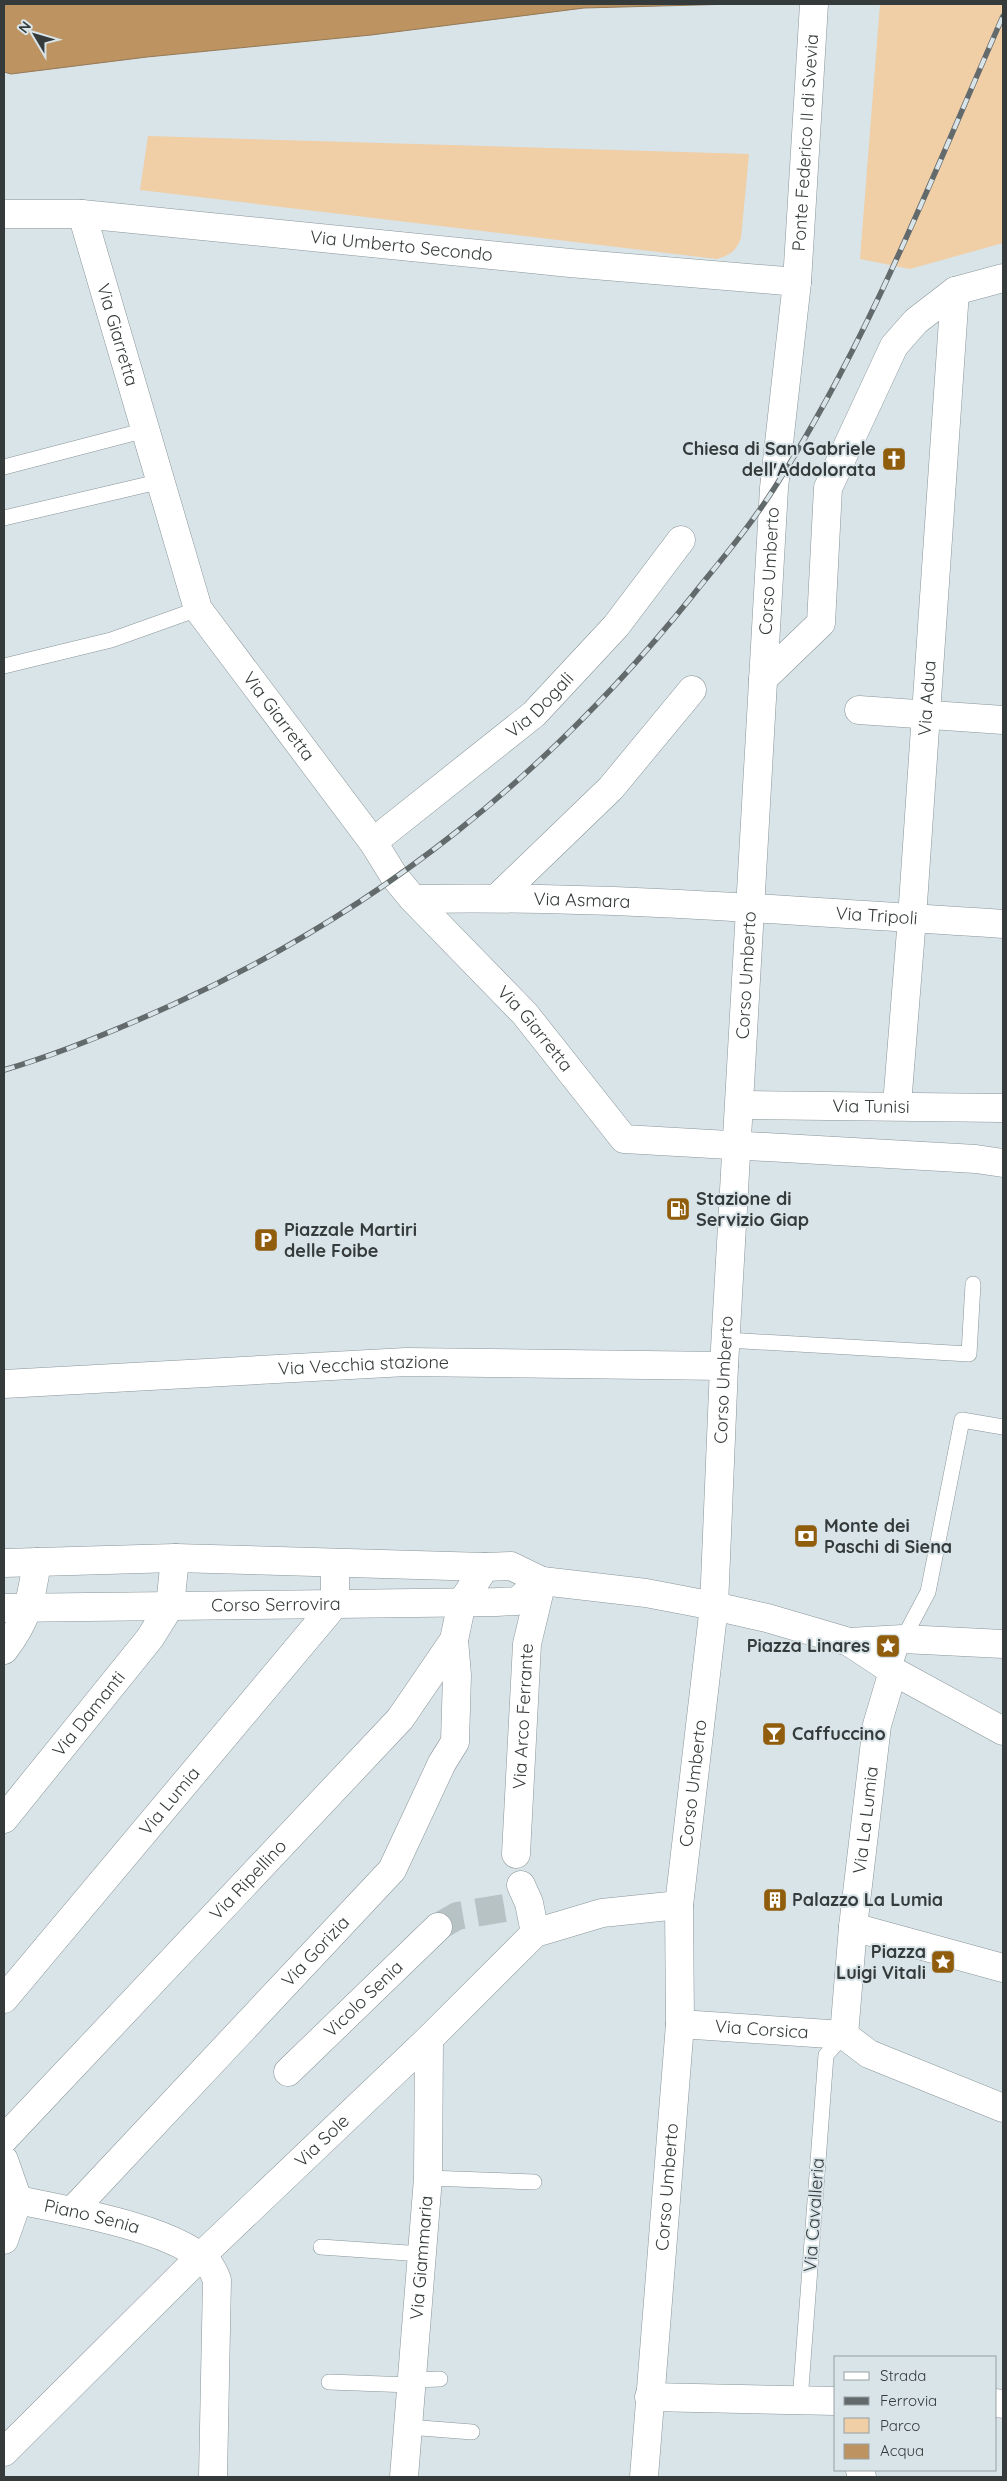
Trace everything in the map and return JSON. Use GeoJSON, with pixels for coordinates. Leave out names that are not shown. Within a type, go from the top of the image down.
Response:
{"type":"FeatureCollection","features":[{"type":"Feature","properties":{"kind":"street","name":"Ponte Federico II di Svevia"},"geometry":{"type":"LineString","coordinates":[[798,282],[814,4]]}},
{"type":"Feature","properties":{"kind":"street","name":"Via Umberto Secondo"},"geometry":{"type":"LineString","coordinates":[[4,214],[82,214],[570,263],[798,282]]}},
{"type":"Feature","properties":{"kind":"street","name":"Via Giarretta"},"geometry":{"type":"LineString","coordinates":[[82,214],[162,481],[198,609],[373,842],[394,876],[412,899],[526,1014],[624,1139],[737,1147]]}},
{"type":"Feature","properties":{"kind":"street"},"geometry":{"type":"LineString","coordinates":[[764,679],[821,623],[828,488],[894,346],[916,321],[955,291],[1003,278]]}},
{"type":"Feature","properties":{"kind":"street","name":"Corso Umberto"},"geometry":{"type":"LineString","coordinates":[[644,2477],[680,2024],[679,1905],[714,1606],[724,1366],[727,1340],[774,488],[798,282]]}},
{"type":"Feature","properties":{"kind":"street"},"geometry":{"type":"LineString","coordinates":[[955,291],[1003,300]]}},
{"type":"Feature","properties":{"kind":"street","name":"Via Adua"},"geometry":{"type":"LineString","coordinates":[[897,1105],[912,918],[955,291]]}},
{"type":"Feature","properties":{"kind":"street","name":"Via Dogali"},"geometry":{"type":"LineString","coordinates":[[373,842],[534,714],[616,626],[681,540]]}},
{"type":"Feature","properties":{"kind":"street"},"geometry":{"type":"LineString","coordinates":[[498,897],[611,788],[658,734],[692,690]]}},
{"type":"Feature","properties":{"kind":"street"},"geometry":{"type":"LineString","coordinates":[[859,710],[1003,720]]}},
{"type":"Feature","properties":{"kind":"street","name":"Via Asmara"},"geometry":{"type":"LineString","coordinates":[[412,899],[498,897],[751,908]]}},
{"type":"Feature","properties":{"kind":"street","name":"Via Tripoli"},"geometry":{"type":"LineString","coordinates":[[751,908],[1003,924]]}},
{"type":"Feature","properties":{"kind":"street","name":"Via Tunisi"},"geometry":{"type":"LineString","coordinates":[[740,1105],[897,1105],[1003,1108]]}},
{"type":"Feature","properties":{"kind":"street"},"geometry":{"type":"LineString","coordinates":[[737,1147],[976,1159],[1003,1163]]}},
{"type":"Feature","properties":{"kind":"street","name":"Via Vecchia stazione"},"geometry":{"type":"LineString","coordinates":[[4,1384],[406,1362],[724,1366]]}},
{"type":"Feature","properties":{"kind":"street"},"geometry":{"type":"LineString","coordinates":[[170,1606],[175,1558]]}},
{"type":"Feature","properties":{"kind":"street"},"geometry":{"type":"LineString","coordinates":[[4,1563],[175,1558],[485,1568],[512,1566],[542,1581],[646,1593],[714,1606],[767,1618],[849,1642],[893,1671],[1003,1731]]}},
{"type":"Feature","properties":{"kind":"street"},"geometry":{"type":"LineString","coordinates":[[4,1650],[15,1636],[17,1608],[37,1562]]}},
{"type":"Feature","properties":{"kind":"street"},"geometry":{"type":"LineString","coordinates":[[335,1563],[335,1604]]}},
{"type":"Feature","properties":{"kind":"street"},"geometry":{"type":"LineString","coordinates":[[462,1602],[485,1568]]}},
{"type":"Feature","properties":{"kind":"street","name":"Corso Serrovira"},"geometry":{"type":"LineString","coordinates":[[17,1608],[517,1600],[542,1581]]}},
{"type":"Feature","properties":{"kind":"street","name":"Via Arco Ferrante"},"geometry":{"type":"LineString","coordinates":[[516,1854],[527,1644],[542,1581]]}},
{"type":"Feature","properties":{"kind":"street","name":"Via Ripellino"},"geometry":{"type":"LineString","coordinates":[[4,2139],[400,1719],[454,1640],[462,1602]]}},
{"type":"Feature","properties":{"kind":"street","name":"Via Lumia"},"geometry":{"type":"LineString","coordinates":[[4,1999],[335,1604]]}},
{"type":"Feature","properties":{"kind":"street","name":"Via Damanti"},"geometry":{"type":"LineString","coordinates":[[4,1820],[150,1638],[170,1606]]}},
{"type":"Feature","properties":{"kind":"street"},"geometry":{"type":"LineString","coordinates":[[849,1642],[903,1639],[1003,1644]]}},
{"type":"Feature","properties":{"kind":"street","name":"Via Gorizia"},"geometry":{"type":"LineString","coordinates":[[72,2211],[392,1870],[442,1764],[455,1742],[457,1675],[454,1640]]}},
{"type":"Feature","properties":{"kind":"street","name":"Via La Lumia"},"geometry":{"type":"LineString","coordinates":[[844,2035],[853,1927],[877,1725],[893,1671]]}},
{"type":"Feature","properties":{"kind":"street"},"geometry":{"type":"LineString","coordinates":[[520,1899],[535,1933]]}},
{"type":"Feature","properties":{"kind":"street","name":"Via Sole"},"geometry":{"type":"LineString","coordinates":[[4,2452],[200,2257],[429,2039],[535,1933],[602,1913],[679,1905]]}},
{"type":"Feature","properties":{"kind":"street","name":"Vicolo Senia"},"geometry":{"type":"LineString","coordinates":[[288,2072],[438,1927]]}},
{"type":"Feature","properties":{"kind":"street"},"geometry":{"type":"LineString","coordinates":[[853,1927],[1003,1968]]}},
{"type":"Feature","properties":{"kind":"street","name":"Via Corsica"},"geometry":{"type":"LineString","coordinates":[[680,2024],[844,2035]]}},
{"type":"Feature","properties":{"kind":"street"},"geometry":{"type":"LineString","coordinates":[[844,2035],[869,2054],[1003,2108]]}},
{"type":"Feature","properties":{"kind":"street","name":"Via Giammaria"},"geometry":{"type":"LineString","coordinates":[[404,2477],[428,2178],[429,2039]]}},
{"type":"Feature","properties":{"kind":"street"},"geometry":{"type":"LineString","coordinates":[[4,2160],[18,2200],[4,2240]]}},
{"type":"Feature","properties":{"kind":"street","name":"Piano Senia"},"geometry":{"type":"LineString","coordinates":[[18,2200],[72,2211],[161,2234],[200,2257]]}},
{"type":"Feature","properties":{"kind":"street"},"geometry":{"type":"LineString","coordinates":[[200,2257],[210,2266],[217,2280],[213,2477]]}},
{"type":"Feature","properties":{"kind":"street"},"geometry":{"type":"LineString","coordinates":[[649,2397],[834,2401]]}},
{"type":"Feature","properties":{"kind":"lane"},"geometry":{"type":"LineString","coordinates":[[4,467],[146,430]]}},
{"type":"Feature","properties":{"kind":"lane"},"geometry":{"type":"LineString","coordinates":[[4,518],[162,481]]}},
{"type":"Feature","properties":{"kind":"lane"},"geometry":{"type":"LineString","coordinates":[[4,666],[111,640],[198,609]]}},
{"type":"Feature","properties":{"kind":"lane"},"geometry":{"type":"LineString","coordinates":[[727,1340],[969,1354],[973,1284]]}},
{"type":"Feature","properties":{"kind":"lane"},"geometry":{"type":"LineString","coordinates":[[893,1671],[903,1639],[928,1592],[962,1420],[1003,1427]]}},
{"type":"Feature","properties":{"kind":"lane","name":"Via Cavalleria"},"geometry":{"type":"LineString","coordinates":[[800,2401],[826,2056],[844,2035]]}},
{"type":"Feature","properties":{"kind":"lane"},"geometry":{"type":"LineString","coordinates":[[428,2178],[534,2182]]}},
{"type":"Feature","properties":{"kind":"lane"},"geometry":{"type":"LineString","coordinates":[[321,2247],[422,2254]]}},
{"type":"Feature","properties":{"kind":"lane"},"geometry":{"type":"LineString","coordinates":[[328,2382],[411,2383],[440,2379]]}},
{"type":"Feature","properties":{"kind":"lane"},"geometry":{"type":"LineString","coordinates":[[408,2427],[472,2432]]}},
{"type":"Feature","properties":{"kind":"green space"},"geometry":{"type":"Polygon","coordinates":[[[880,4],[1003,4],[1003,243],[910,269],[860,259],[880,4]]]}},
{"type":"Feature","properties":{"kind":"green space"},"geometry":{"type":"Polygon","coordinates":[[[148,136],[749,154],[741,238],[732,252],[717,259],[140,190],[148,136]]]}},
{"type":"Feature","properties":{"kind":"water"},"geometry":{"type":"Polygon","coordinates":[[[4,4],[734,4],[584,8],[371,35],[147,57],[11,74],[4,72],[4,4]]]}},
{"type":"Feature","properties":{"kind":"tunnel"},"geometry":{"type":"LineString","coordinates":[[438,1927],[457,1916],[510,1907]]}},
{"type":"Feature","properties":{"kind":"railway"},"geometry":{"type":"LineString","coordinates":[[4,1070],[90,1040],[174,1004],[250,966],[323,925],[392,880],[458,831],[520,778],[580,721],[638,660],[736,542],[766,501],[809,431],[840,374],[898,256],[1003,16]]}},
{"type":"Feature","properties":{"kind":"place","name":"Chiesa di San Gabriele dell'Addolorata"},"geometry":{"type":"Point","coordinates":[894,459]}},
{"type":"Feature","properties":{"kind":"place","name":"Stazione di Servizio Giap"},"geometry":{"type":"Point","coordinates":[678,1209]}},
{"type":"Feature","properties":{"kind":"place","name":"Piazzale Martiri delle Foibe"},"geometry":{"type":"Point","coordinates":[266,1240]}},
{"type":"Feature","properties":{"kind":"place","name":"Monte dei Paschi di Siena"},"geometry":{"type":"Point","coordinates":[806,1536]}},
{"type":"Feature","properties":{"kind":"place","name":"Piazza Linares"},"geometry":{"type":"Point","coordinates":[888,1646]}},
{"type":"Feature","properties":{"kind":"place","name":"Caffuccino"},"geometry":{"type":"Point","coordinates":[774,1734]}},
{"type":"Feature","properties":{"kind":"place","name":"Palazzo La Lumia"},"geometry":{"type":"Point","coordinates":[775,1900]}},
{"type":"Feature","properties":{"kind":"place","name":"Piazza Luigi Vitali"},"geometry":{"type":"Point","coordinates":[943,1962]}}]}
